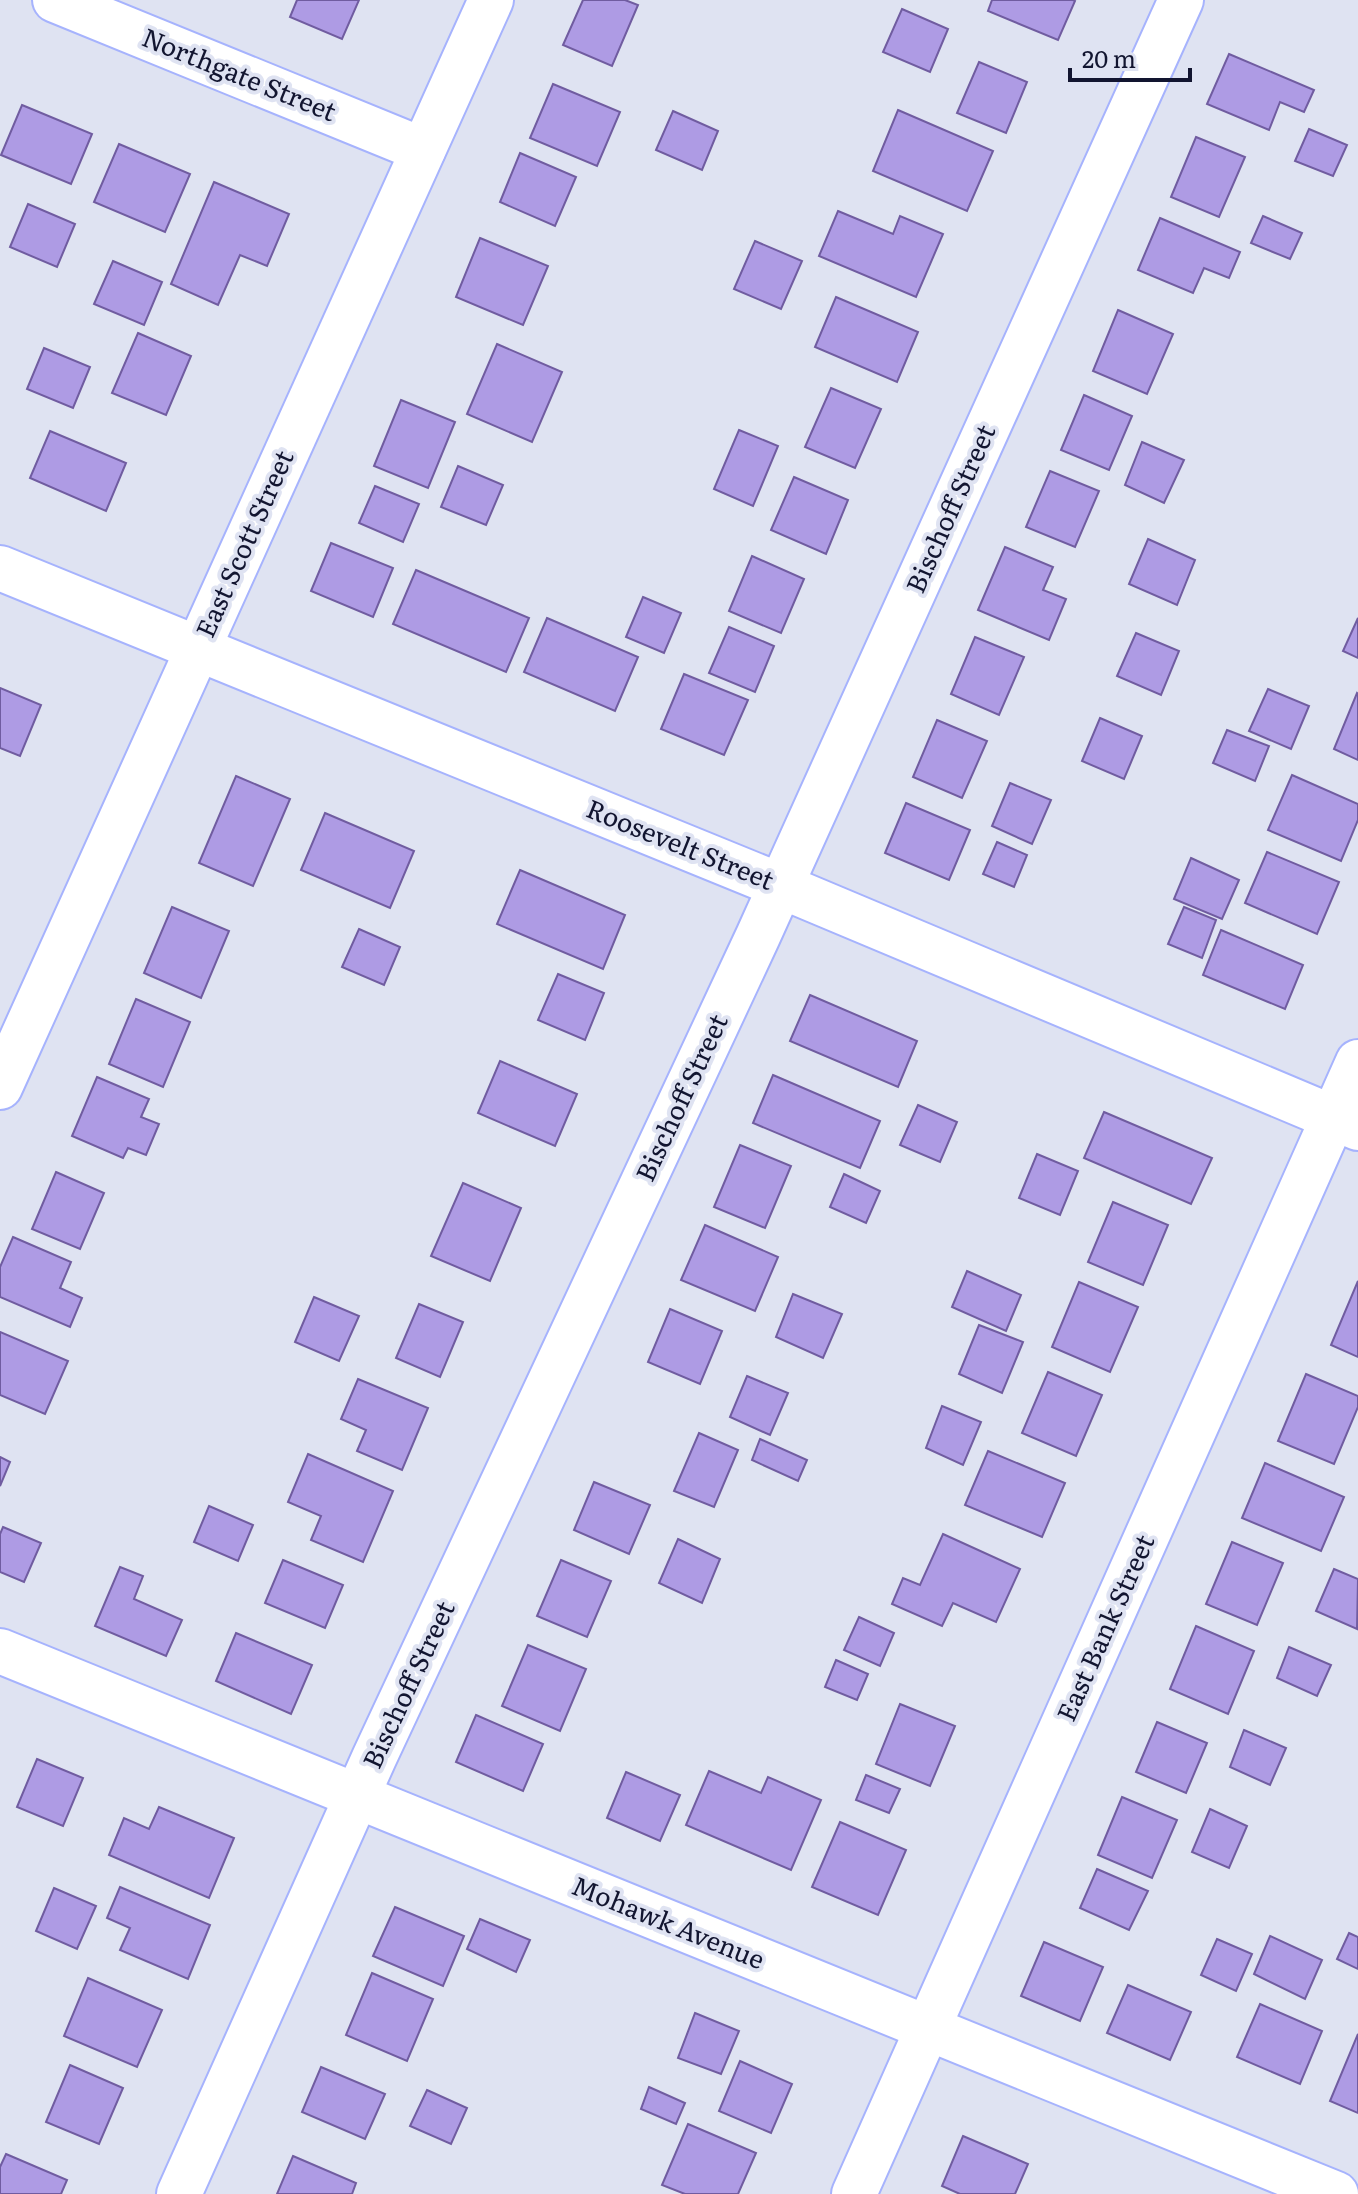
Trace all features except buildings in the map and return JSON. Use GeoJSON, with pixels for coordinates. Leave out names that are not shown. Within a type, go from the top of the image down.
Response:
{"type":"FeatureCollection","features":[{"type":"Feature","properties":{"kind":"street","name":"Northgate Street"},"geometry":{"type":"LineString","coordinates":[[55,0],[423,150]]}},
{"type":"Feature","properties":{"kind":"street","name":"East Scott Street"},"geometry":{"type":"LineString","coordinates":[[0,1087],[491,0]]}},
{"type":"Feature","properties":{"kind":"street","name":"Bischoff Street"},"geometry":{"type":"LineString","coordinates":[[179,2194],[358,1795],[781,886],[1181,0]]}},
{"type":"Feature","properties":{"kind":"street","name":"Roosevelt Street"},"geometry":{"type":"LineString","coordinates":[[0,568],[781,886],[1346,1123]]}},
{"type":"Feature","properties":{"kind":"street","name":"East Bank Street"},"geometry":{"type":"LineString","coordinates":[[854,2194],[927,2027],[1346,1123],[1358,1062]]}},
{"type":"Feature","properties":{"kind":"street","name":"Mohawk Avenue"},"geometry":{"type":"LineString","coordinates":[[0,1651],[1336,2194]]}}]}
